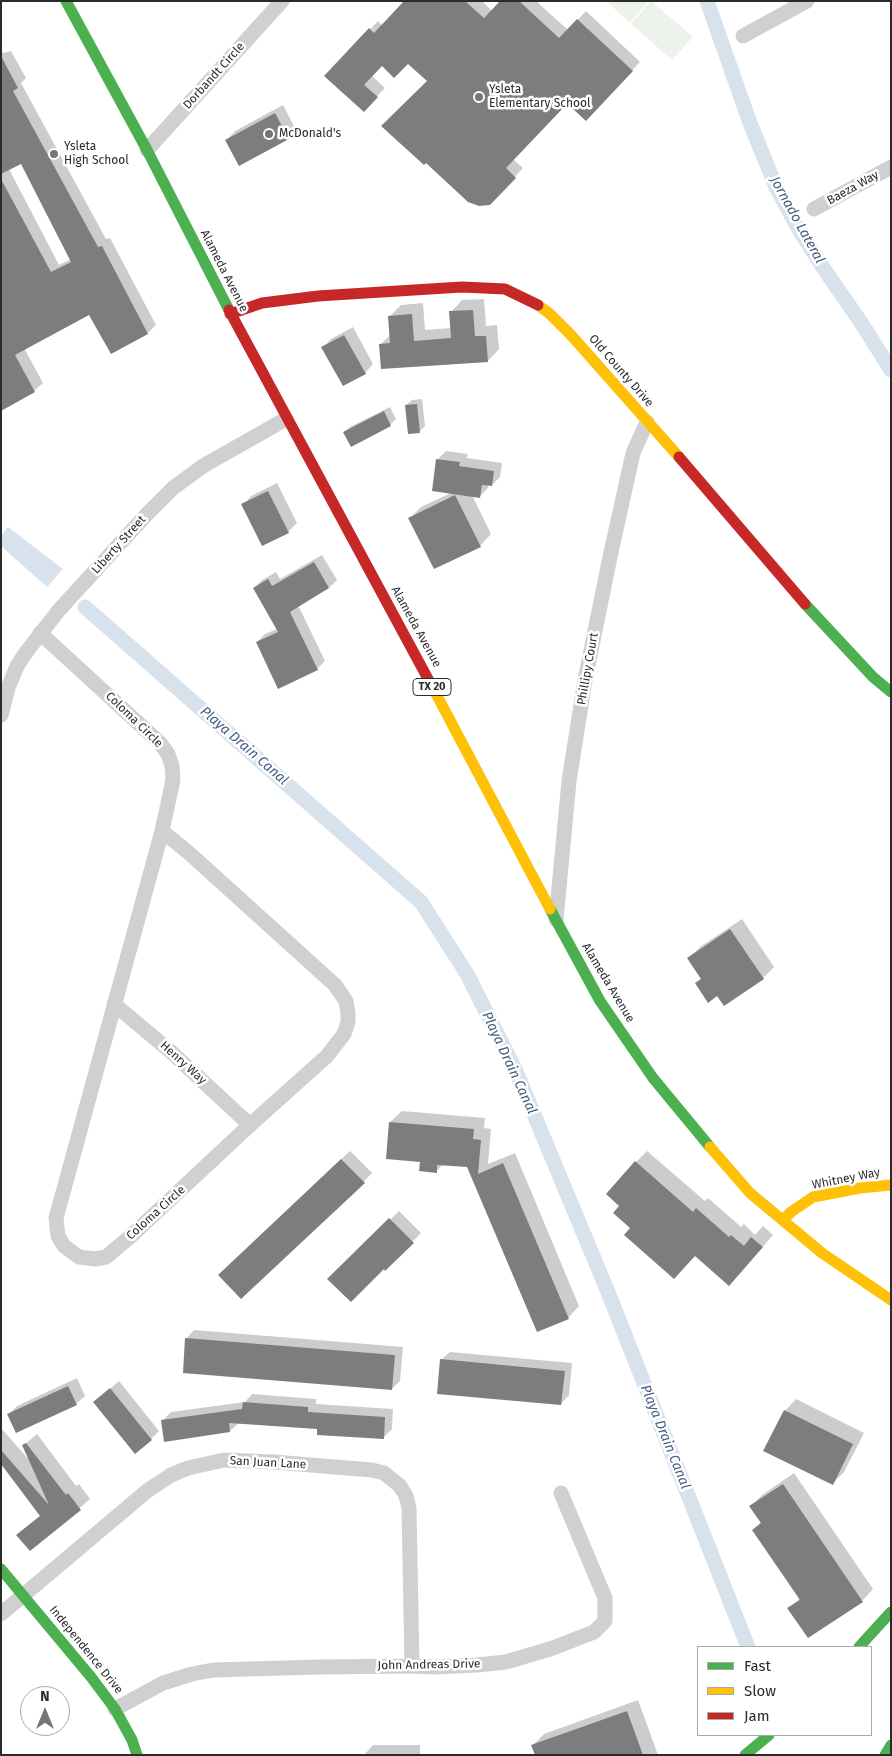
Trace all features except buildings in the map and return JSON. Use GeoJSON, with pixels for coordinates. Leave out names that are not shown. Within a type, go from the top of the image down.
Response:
{"type":"FeatureCollection","features":[{"type":"Feature","properties":{"kind":"main road","name":"Alameda Avenue"},"geometry":{"type":"LineString","coordinates":[[66,1],[286,419],[600,1000],[653,1078],[686,1120],[750,1193],[822,1253],[891,1300]]}},
{"type":"Feature","properties":{"kind":"main road","name":"Old County Drive"},"geometry":{"type":"LineString","coordinates":[[230,314],[262,304],[318,296],[462,287],[505,289],[532,301],[550,314],[571,335],[816,617],[873,677],[891,692]]}},
{"type":"Feature","properties":{"kind":"main road","name":"Whitney Way"},"geometry":{"type":"LineString","coordinates":[[783,1220],[791,1212],[813,1198],[860,1188],[891,1185]]}},
{"type":"Feature","properties":{"kind":"main road","name":"Independence Drive"},"geometry":{"type":"LineString","coordinates":[[1,1569],[115,1708],[132,1740],[137,1755]]}},
{"type":"Feature","properties":{"kind":"main road"},"geometry":{"type":"LineString","coordinates":[[860,1646],[891,1612]]}},
{"type":"Feature","properties":{"kind":"main road"},"geometry":{"type":"LineString","coordinates":[[744,1755],[768,1736]]}},
{"type":"Feature","properties":{"kind":"main road"},"geometry":{"type":"LineString","coordinates":[[885,1755],[891,1745]]}},
{"type":"Feature","properties":{"kind":"street","name":"Dorbandt Circle"},"geometry":{"type":"LineString","coordinates":[[146,150],[282,1]]}},
{"type":"Feature","properties":{"kind":"street"},"geometry":{"type":"LineString","coordinates":[[743,36],[807,1]]}},
{"type":"Feature","properties":{"kind":"street","name":"Baeza Way"},"geometry":{"type":"LineString","coordinates":[[814,209],[891,167]]}},
{"type":"Feature","properties":{"kind":"street","name":"Liberty Street"},"geometry":{"type":"LineString","coordinates":[[1,715],[8,688],[17,666],[40,633],[173,488],[202,466],[286,419]]}},
{"type":"Feature","properties":{"kind":"street","name":"Phillipy Court"},"geometry":{"type":"LineString","coordinates":[[556,921],[569,781],[585,680],[633,453],[647,422]]}},
{"type":"Feature","properties":{"kind":"street","name":"Coloma Circle"},"geometry":{"type":"LineString","coordinates":[[40,633],[160,742],[168,754],[172,766],[173,780],[162,831],[56,1218],[58,1236],[64,1246],[79,1257],[94,1260],[109,1255],[250,1124],[327,1056],[344,1034],[348,1022],[346,1002],[335,985],[189,853],[162,831]]}},
{"type":"Feature","properties":{"kind":"street","name":"Henry Way"},"geometry":{"type":"LineString","coordinates":[[114,1004],[170,1051],[250,1124]]}},
{"type":"Feature","properties":{"kind":"street","name":"San Juan Lane"},"geometry":{"type":"LineString","coordinates":[[1,1614],[147,1491],[172,1475],[188,1468],[224,1460],[372,1470],[391,1477],[400,1486],[406,1496],[409,1508],[412,1666]]}},
{"type":"Feature","properties":{"kind":"street","name":"John Andreas Drive"},"geometry":{"type":"LineString","coordinates":[[115,1708],[163,1683],[213,1670],[477,1666],[506,1662],[553,1648],[594,1632],[601,1627],[606,1617],[603,1589],[561,1494]]}},
{"type":"Feature","properties":{"kind":"shaded area"},"geometry":{"type":"Polygon","coordinates":[[[606,1],[649,1],[630,23],[606,1]]]}},
{"type":"Feature","properties":{"kind":"shaded area"},"geometry":{"type":"Polygon","coordinates":[[[651,1],[693,37],[672,60],[631,24],[651,1]]]}},
{"type":"Feature","properties":{"kind":"shaded area"},"geometry":{"type":"Polygon","coordinates":[[[8,527],[63,569],[47,587],[1,546],[1,536],[8,527]]]}},
{"type":"Feature","properties":{"kind":"waterway","name":"Jornado Lateral"},"geometry":{"type":"LineString","coordinates":[[707,1],[750,123],[776,187],[798,228],[891,370]]}},
{"type":"Feature","properties":{"kind":"waterway","name":"Playa Drain Canal"},"geometry":{"type":"LineString","coordinates":[[85,607],[421,902],[467,974],[515,1069],[608,1292],[748,1646]]}},
{"type":"Feature","properties":{"kind":"traffic: fast"},"geometry":{"type":"LineString","coordinates":[[66,1],[147,150],[229,310]]}},
{"type":"Feature","properties":{"kind":"traffic: fast"},"geometry":{"type":"LineString","coordinates":[[805,604],[873,677],[891,692]]}},
{"type":"Feature","properties":{"kind":"traffic: fast"},"geometry":{"type":"LineString","coordinates":[[550,909],[600,1001],[653,1078],[710,1147]]}},
{"type":"Feature","properties":{"kind":"traffic: fast"},"geometry":{"type":"LineString","coordinates":[[1,1569],[91,1677],[115,1709],[132,1740],[137,1755]]}},
{"type":"Feature","properties":{"kind":"traffic: fast"},"geometry":{"type":"LineString","coordinates":[[860,1646],[891,1612]]}},
{"type":"Feature","properties":{"kind":"traffic: fast"},"geometry":{"type":"LineString","coordinates":[[745,1755],[768,1736]]}},
{"type":"Feature","properties":{"kind":"traffic: fast"},"geometry":{"type":"LineString","coordinates":[[885,1755],[891,1745]]}},
{"type":"Feature","properties":{"kind":"traffic: slow"},"geometry":{"type":"LineString","coordinates":[[538,305],[571,335],[679,457]]}},
{"type":"Feature","properties":{"kind":"traffic: slow"},"geometry":{"type":"LineString","coordinates":[[434,690],[550,909]]}},
{"type":"Feature","properties":{"kind":"traffic: slow"},"geometry":{"type":"LineString","coordinates":[[710,1147],[750,1193],[822,1253],[891,1300]]}},
{"type":"Feature","properties":{"kind":"traffic: slow"},"geometry":{"type":"LineString","coordinates":[[783,1220],[813,1197],[860,1188],[891,1185]]}},
{"type":"Feature","properties":{"kind":"traffic: jam"},"geometry":{"type":"LineString","coordinates":[[230,314],[262,303],[318,296],[462,287],[505,289],[538,305]]}},
{"type":"Feature","properties":{"kind":"traffic: jam"},"geometry":{"type":"LineString","coordinates":[[229,310],[434,690]]}},
{"type":"Feature","properties":{"kind":"traffic: jam"},"geometry":{"type":"LineString","coordinates":[[679,457],[805,604]]}},
{"type":"Feature","properties":{"kind":"place","name":"Ysleta Elementary School"},"geometry":{"type":"Point","coordinates":[479,97]}},
{"type":"Feature","properties":{"kind":"place","name":"McDonald's"},"geometry":{"type":"Point","coordinates":[269,134]}},
{"type":"Feature","properties":{"kind":"place","name":"Ysleta High School"},"geometry":{"type":"Point","coordinates":[54,154]}}]}
